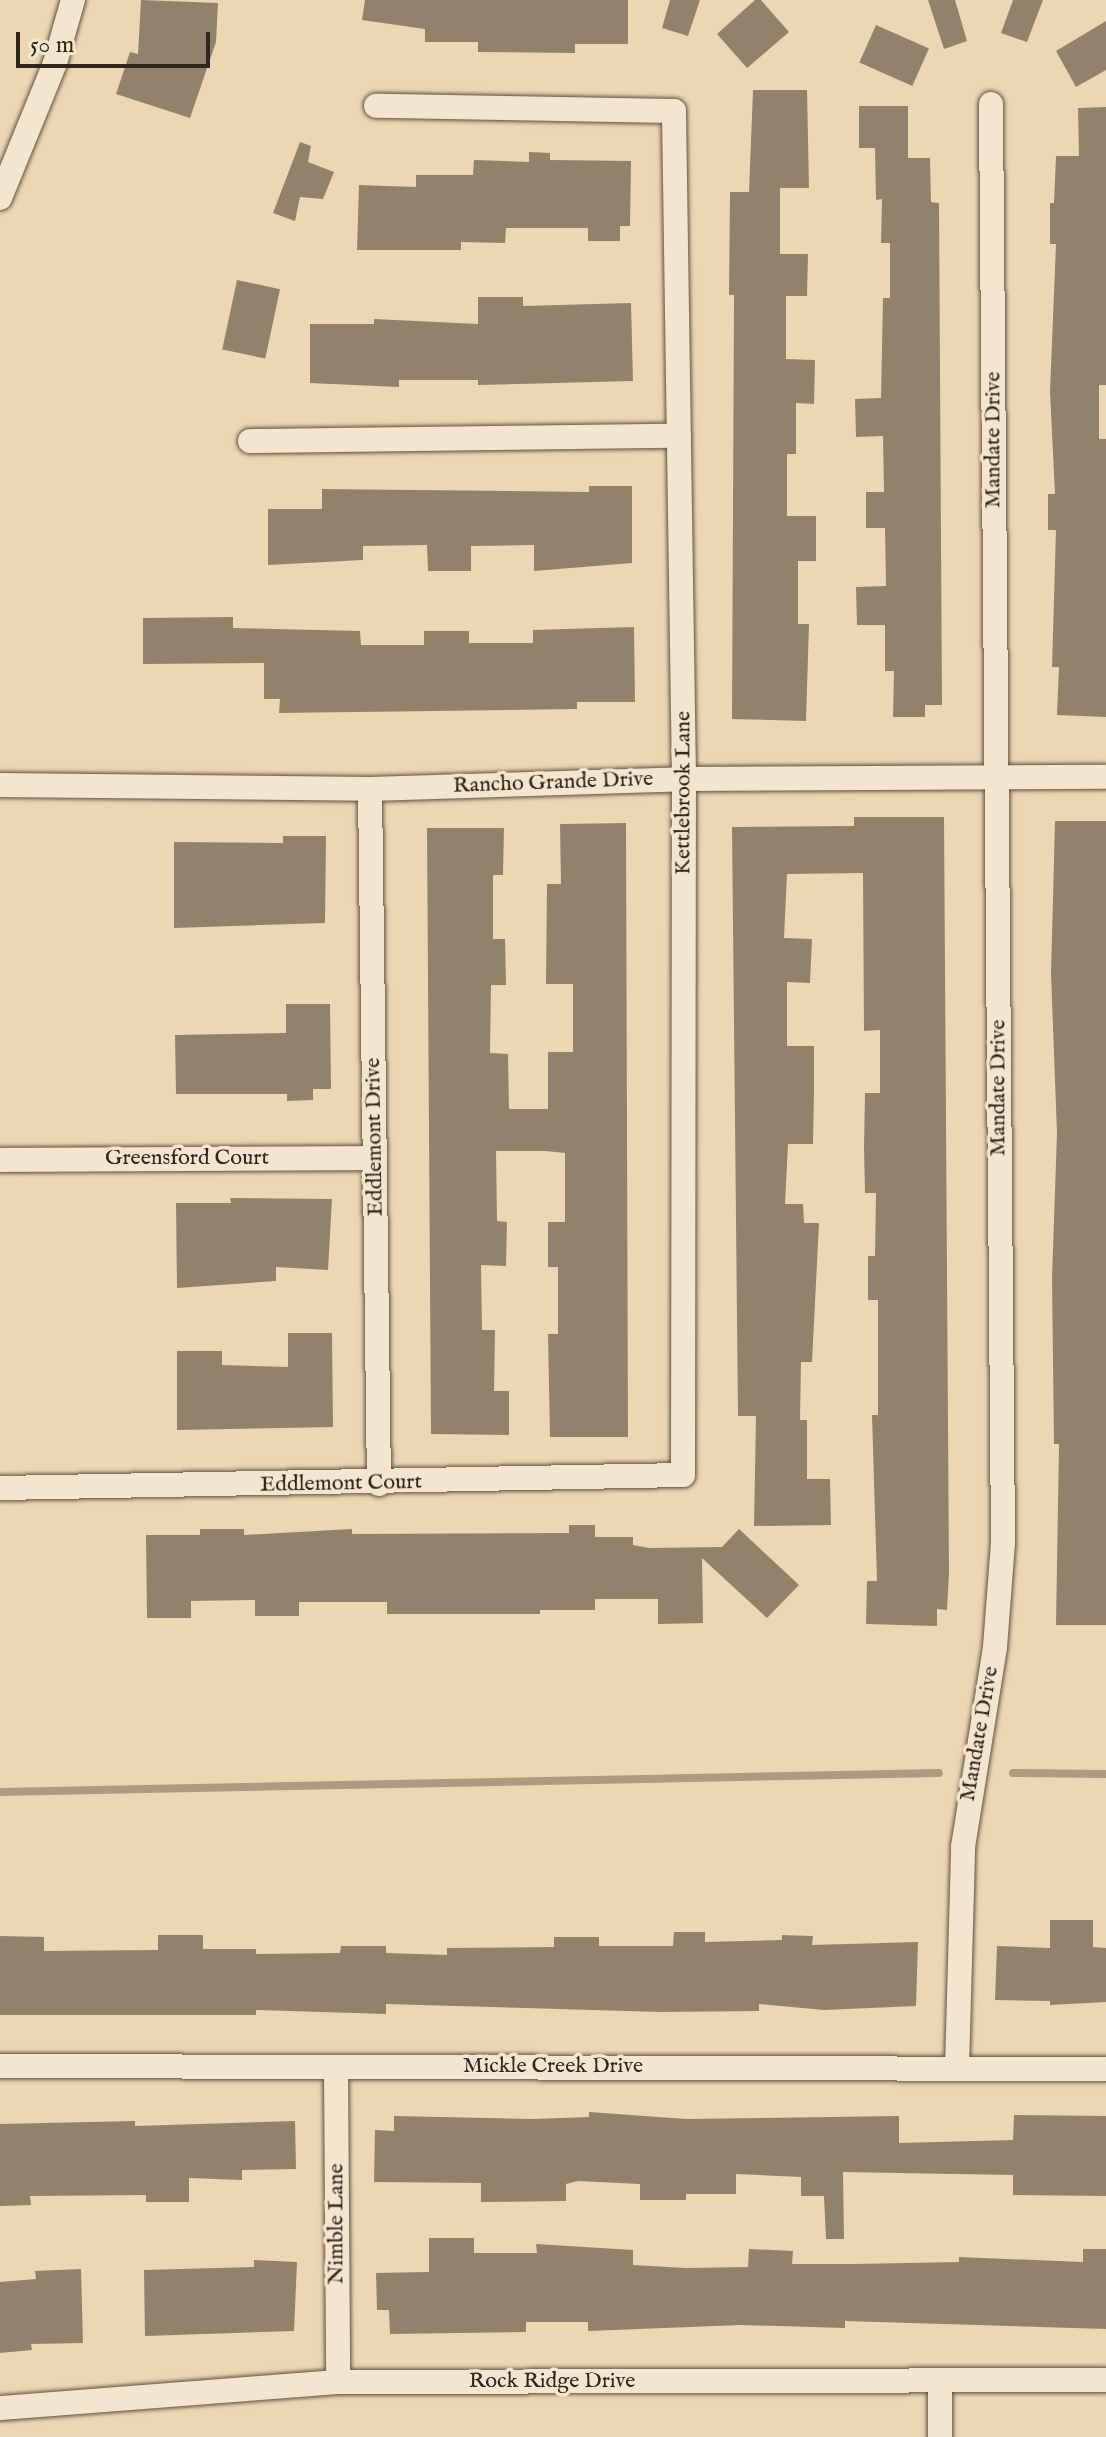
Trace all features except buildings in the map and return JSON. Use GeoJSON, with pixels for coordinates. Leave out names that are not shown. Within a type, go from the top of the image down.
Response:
{"type":"FeatureCollection","features":[{"type":"Feature","properties":{"kind":"street"},"geometry":{"type":"LineString","coordinates":[[0,198],[7,161],[73,0]]}},
{"type":"Feature","properties":{"kind":"street","name":"Mandate Drive"},"geometry":{"type":"LineString","coordinates":[[957,2068],[963,1847],[995,1647],[1002,1566],[991,104]]}},
{"type":"Feature","properties":{"kind":"street","name":"Kettlebrook Lane"},"geometry":{"type":"LineString","coordinates":[[376,106],[674,111],[684,779],[683,1475]]}},
{"type":"Feature","properties":{"kind":"street"},"geometry":{"type":"LineString","coordinates":[[250,441],[679,436]]}},
{"type":"Feature","properties":{"kind":"street","name":"Rancho Grande Drive"},"geometry":{"type":"LineString","coordinates":[[0,785],[370,789],[684,779],[1106,777]]}},
{"type":"Feature","properties":{"kind":"street","name":"Eddlemont Drive"},"geometry":{"type":"LineString","coordinates":[[370,789],[379,1484]]}},
{"type":"Feature","properties":{"kind":"street","name":"Greensford Court"},"geometry":{"type":"LineString","coordinates":[[0,1160],[375,1158]]}},
{"type":"Feature","properties":{"kind":"street","name":"Eddlemont Court"},"geometry":{"type":"LineString","coordinates":[[0,1488],[379,1484],[683,1475]]}},
{"type":"Feature","properties":{"kind":"street","name":"Mickle Creek Drive"},"geometry":{"type":"LineString","coordinates":[[0,2066],[1106,2069]]}},
{"type":"Feature","properties":{"kind":"street","name":"Nimble Lane"},"geometry":{"type":"LineString","coordinates":[[336,2067],[338,2382]]}},
{"type":"Feature","properties":{"kind":"street","name":"Rock Ridge Drive"},"geometry":{"type":"LineString","coordinates":[[0,2408],[338,2382],[940,2383],[1106,2380]]}},
{"type":"Feature","properties":{"kind":"street"},"geometry":{"type":"LineString","coordinates":[[940,2383],[940,2437]]}},
{"type":"Feature","properties":{"kind":"waterway"},"geometry":{"type":"LineString","coordinates":[[0,1792],[939,1773]]}},
{"type":"Feature","properties":{"kind":"waterway"},"geometry":{"type":"LineString","coordinates":[[1013,1773],[1106,1774]]}}]}
